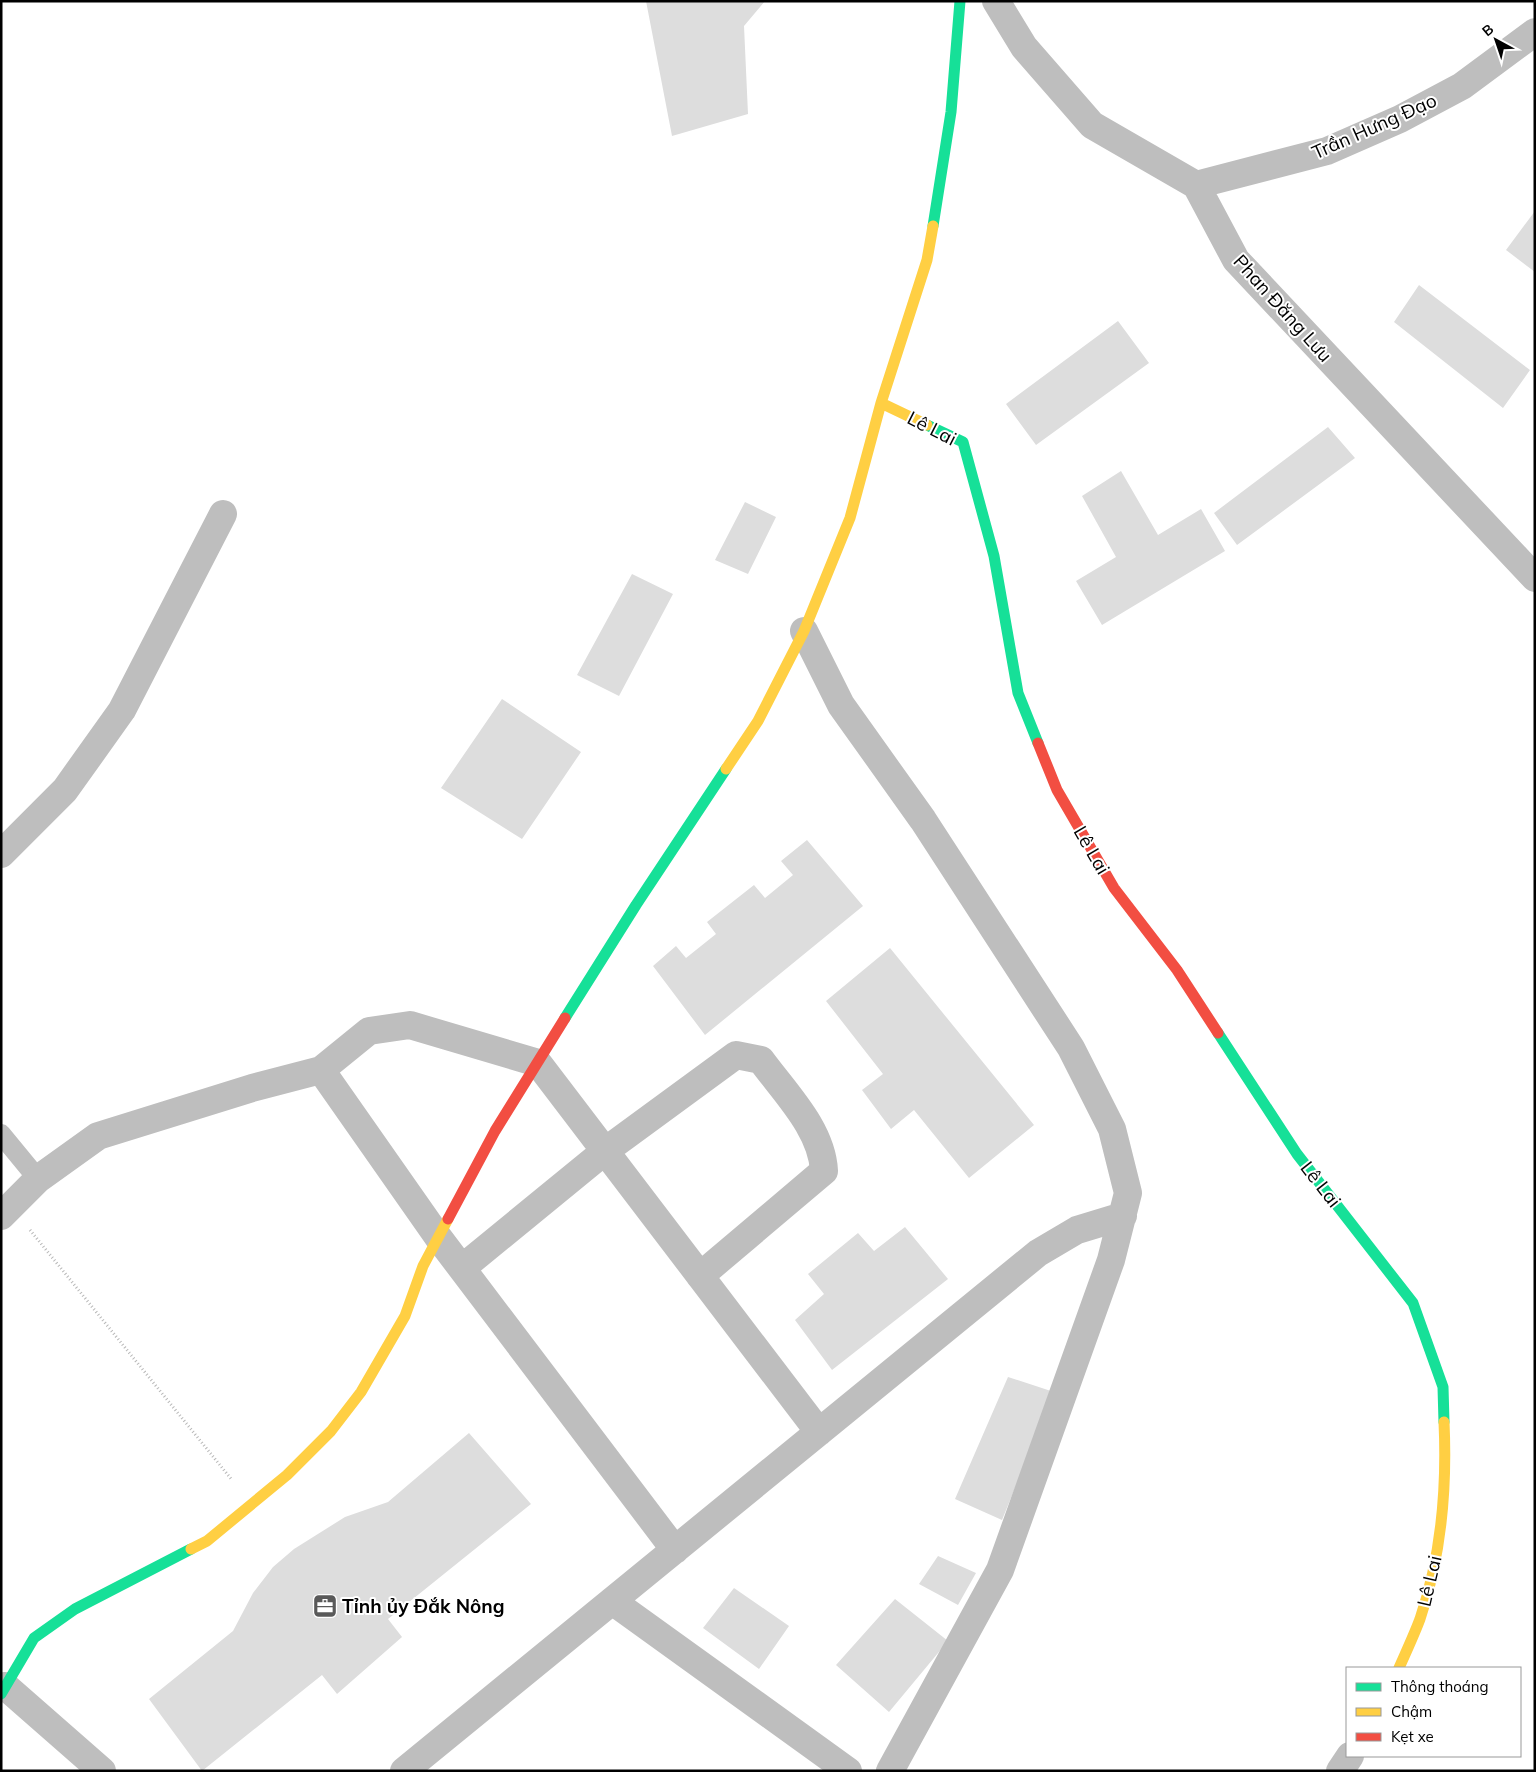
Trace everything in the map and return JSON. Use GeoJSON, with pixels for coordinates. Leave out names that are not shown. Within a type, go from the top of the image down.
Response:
{"type":"FeatureCollection","features":[{"type":"Feature","properties":{"kind":"street"},"geometry":{"type":"LineString","coordinates":[[102,1771],[3,1690],[34,1638],[75,1609],[207,1541],[252,1506],[331,1431],[362,1392],[405,1316],[423,1266],[495,1131],[636,905],[758,721],[804,632],[850,518],[881,403],[927,260],[951,112],[960,1]]}},
{"type":"Feature","properties":{"kind":"street"},"geometry":{"type":"LineString","coordinates":[[996,1],[1024,47],[1092,125],[1196,185]]}},
{"type":"Feature","properties":{"kind":"street","name":"Trần Hưng Đạo"},"geometry":{"type":"LineString","coordinates":[[1196,185],[1327,150],[1400,119],[1462,86],[1535,32]]}},
{"type":"Feature","properties":{"kind":"street","name":"Phan Đăng Lưu"},"geometry":{"type":"LineString","coordinates":[[1196,185],[1236,260],[1535,578]]}},
{"type":"Feature","properties":{"kind":"street","name":"Lê Lai"},"geometry":{"type":"LineString","coordinates":[[881,403],[963,442],[994,556],[1018,692],[1057,790],[1114,888],[1177,970],[1297,1154],[1413,1303],[1443,1387],[1446,1470],[1438,1542],[1420,1618],[1399,1667]]}},
{"type":"Feature","properties":{"kind":"street"},"geometry":{"type":"LineString","coordinates":[[1,854],[65,790],[122,710],[223,514]]}},
{"type":"Feature","properties":{"kind":"street"},"geometry":{"type":"LineString","coordinates":[[804,632],[841,705],[923,820],[1071,1048],[1112,1130],[1128,1193],[1111,1260],[1000,1570],[890,1771]]}},
{"type":"Feature","properties":{"kind":"street"},"geometry":{"type":"LineString","coordinates":[[6,1211],[38,1179],[98,1136],[252,1088],[321,1070],[370,1031],[410,1025],[538,1063],[819,1432]]}},
{"type":"Feature","properties":{"kind":"street"},"geometry":{"type":"LineString","coordinates":[[462,1268],[604,1151],[736,1055],[761,1060],[813,1131],[823,1153],[824,1171],[700,1276]]}},
{"type":"Feature","properties":{"kind":"street"},"geometry":{"type":"LineString","coordinates":[[321,1070],[438,1237],[675,1550]]}},
{"type":"Feature","properties":{"kind":"street"},"geometry":{"type":"LineString","coordinates":[[404,1771],[1038,1253],[1077,1230],[1123,1216]]}},
{"type":"Feature","properties":{"kind":"street"},"geometry":{"type":"LineString","coordinates":[[612,1601],[848,1771]]}},
{"type":"Feature","properties":{"kind":"street"},"geometry":{"type":"LineString","coordinates":[[1340,1771],[1349,1757]]}},
{"type":"Feature","properties":{"kind":"lane"},"geometry":{"type":"LineString","coordinates":[[1,1134],[38,1179]]}},
{"type":"Feature","properties":{"kind":"path"},"geometry":{"type":"LineString","coordinates":[[6,1211],[252,1506]]}},
{"type":"Feature","properties":{"kind":"building"},"geometry":{"type":"Polygon","coordinates":[[[646,1],[765,1],[744,26],[748,114],[672,136],[646,1]]]}},
{"type":"Feature","properties":{"kind":"building"},"geometry":{"type":"Polygon","coordinates":[[[1535,211],[1535,272],[1506,250],[1535,211]]]}},
{"type":"Feature","properties":{"kind":"building"},"geometry":{"type":"Polygon","coordinates":[[[1419,285],[1530,370],[1503,408],[1394,322],[1419,285]]]}},
{"type":"Feature","properties":{"kind":"building"},"geometry":{"type":"Polygon","coordinates":[[[1118,321],[1149,363],[1036,445],[1006,404],[1118,321]]]}},
{"type":"Feature","properties":{"kind":"building"},"geometry":{"type":"Polygon","coordinates":[[[1328,427],[1355,458],[1237,545],[1214,513],[1328,427]]]}},
{"type":"Feature","properties":{"kind":"building"},"geometry":{"type":"Polygon","coordinates":[[[1121,471],[1158,535],[1201,509],[1225,551],[1102,625],[1076,581],[1116,557],[1082,496],[1121,471]]]}},
{"type":"Feature","properties":{"kind":"building"},"geometry":{"type":"Polygon","coordinates":[[[745,502],[776,517],[748,574],[715,560],[745,502]]]}},
{"type":"Feature","properties":{"kind":"building"},"geometry":{"type":"Polygon","coordinates":[[[632,574],[673,594],[619,696],[577,675],[632,574]]]}},
{"type":"Feature","properties":{"kind":"building"},"geometry":{"type":"Polygon","coordinates":[[[502,699],[581,752],[522,839],[441,788],[502,699]]]}},
{"type":"Feature","properties":{"kind":"building"},"geometry":{"type":"Polygon","coordinates":[[[807,840],[863,906],[705,1035],[653,966],[676,946],[686,958],[716,934],[707,922],[754,885],[765,898],[793,875],[781,861],[807,840]]]}},
{"type":"Feature","properties":{"kind":"building"},"geometry":{"type":"Polygon","coordinates":[[[890,948],[1034,1125],[969,1178],[914,1110],[891,1129],[862,1090],[883,1074],[826,1001],[890,948]]]}},
{"type":"Feature","properties":{"kind":"building"},"geometry":{"type":"Polygon","coordinates":[[[905,1227],[948,1279],[832,1370],[795,1320],[824,1294],[808,1274],[858,1233],[874,1251],[905,1227]]]}},
{"type":"Feature","properties":{"kind":"building"},"geometry":{"type":"Polygon","coordinates":[[[1008,1377],[1054,1392],[1002,1520],[955,1499],[1008,1377]]]}},
{"type":"Feature","properties":{"kind":"building","name":"Tỉnh ủy Đắk Nông"},"geometry":{"type":"Polygon","coordinates":[[[469,1433],[531,1504],[388,1619],[402,1637],[337,1694],[322,1675],[202,1771],[149,1699],[233,1631],[253,1593],[273,1567],[294,1549],[345,1517],[388,1502],[469,1433]]]}},
{"type":"Feature","properties":{"kind":"building"},"geometry":{"type":"Polygon","coordinates":[[[938,1556],[976,1573],[958,1605],[919,1584],[938,1556]]]}},
{"type":"Feature","properties":{"kind":"building"},"geometry":{"type":"Polygon","coordinates":[[[734,1588],[789,1626],[759,1669],[703,1628],[734,1588]]]}},
{"type":"Feature","properties":{"kind":"building"},"geometry":{"type":"Polygon","coordinates":[[[895,1599],[948,1641],[889,1712],[836,1665],[895,1599]]]}},
{"type":"Feature","properties":{"kind":"traffic: fast"},"geometry":{"type":"LineString","coordinates":[[933,226],[951,112],[960,1]]}},
{"type":"Feature","properties":{"kind":"traffic: fast"},"geometry":{"type":"LineString","coordinates":[[927,425],[963,442],[994,556],[1018,693],[1038,743]]}},
{"type":"Feature","properties":{"kind":"traffic: fast"},"geometry":{"type":"LineString","coordinates":[[565,1018],[636,905],[726,769]]}},
{"type":"Feature","properties":{"kind":"traffic: fast"},"geometry":{"type":"LineString","coordinates":[[1218,1033],[1297,1154],[1413,1303],[1443,1387],[1444,1422]]}},
{"type":"Feature","properties":{"kind":"traffic: fast"},"geometry":{"type":"LineString","coordinates":[[1,1694],[34,1638],[75,1609],[191,1549]]}},
{"type":"Feature","properties":{"kind":"traffic: slow"},"geometry":{"type":"LineString","coordinates":[[927,425],[881,403],[927,260],[933,226]]}},
{"type":"Feature","properties":{"kind":"traffic: slow"},"geometry":{"type":"LineString","coordinates":[[726,769],[758,721],[804,631],[850,518],[881,403]]}},
{"type":"Feature","properties":{"kind":"traffic: slow"},"geometry":{"type":"LineString","coordinates":[[191,1549],[207,1541],[287,1475],[331,1431],[361,1392],[405,1316],[423,1266],[448,1219]]}},
{"type":"Feature","properties":{"kind":"traffic: slow"},"geometry":{"type":"LineString","coordinates":[[1399,1667],[1420,1619],[1438,1547],[1443,1497],[1444,1422]]}},
{"type":"Feature","properties":{"kind":"traffic: jam"},"geometry":{"type":"LineString","coordinates":[[1038,743],[1057,790],[1114,888],[1177,970],[1218,1033]]}},
{"type":"Feature","properties":{"kind":"traffic: jam"},"geometry":{"type":"LineString","coordinates":[[448,1219],[495,1131],[565,1018]]}},
{"type":"Feature","properties":{"kind":"place","name":"Tỉnh ủy Đắk Nông"},"geometry":{"type":"Point","coordinates":[325,1606]}}]}
